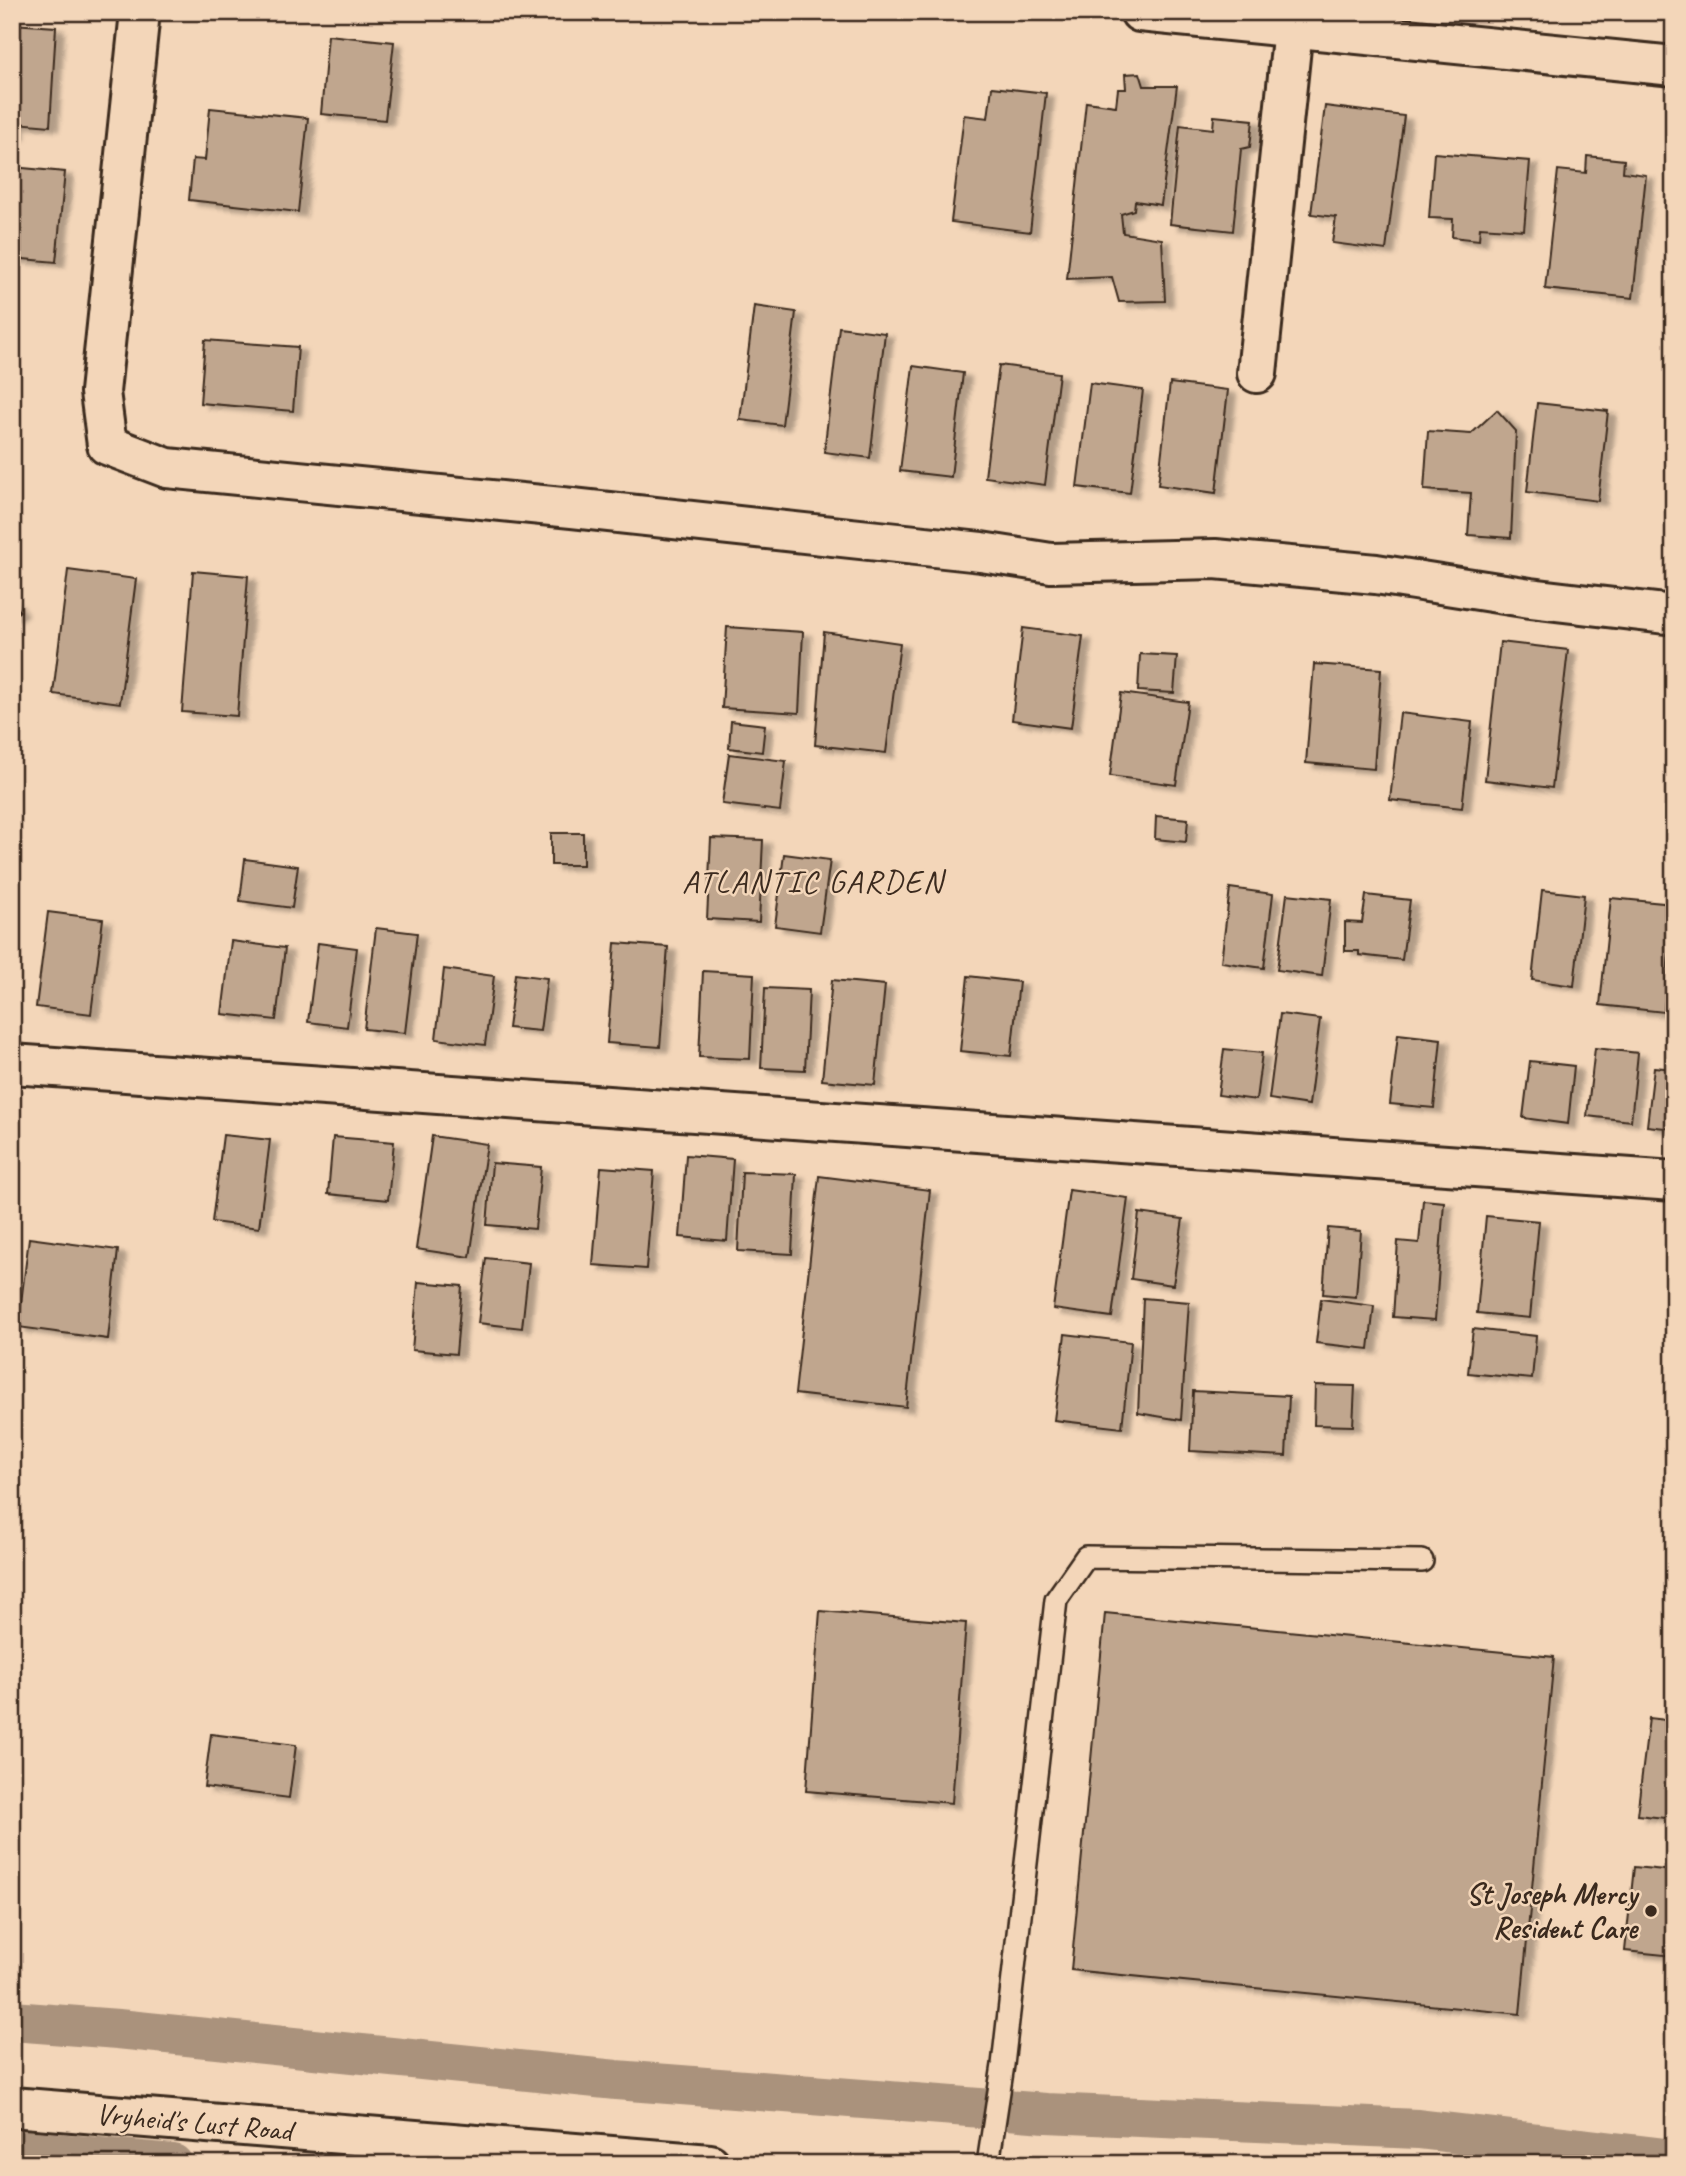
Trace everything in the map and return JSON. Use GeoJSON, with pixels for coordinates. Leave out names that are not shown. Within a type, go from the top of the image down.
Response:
{"type":"FeatureCollection","features":[{"type":"Feature","properties":{"kind":"street"},"geometry":{"type":"LineString","coordinates":[[140,12],[100,392],[107,445],[167,468],[954,549],[1051,563],[1215,559],[1376,574],[1530,598],[1674,615]]}},
{"type":"Feature","properties":{"kind":"street"},"geometry":{"type":"LineString","coordinates":[[1140,12],[1674,66]]}},
{"type":"Feature","properties":{"kind":"street"},"geometry":{"type":"LineString","coordinates":[[1256,373],[1293,28]]}},
{"type":"Feature","properties":{"kind":"street"},"geometry":{"type":"LineString","coordinates":[[12,1064],[1674,1181]]}},
{"type":"Feature","properties":{"kind":"street","name":"Vryheid's Lust Road"},"geometry":{"type":"LineString","coordinates":[[12,2107],[710,2164]]}},
{"type":"Feature","properties":{"kind":"lane"},"geometry":{"type":"LineString","coordinates":[[989,2155],[1003,2065],[1056,1600],[1086,1557],[1422,1561]]}},
{"type":"Feature","properties":{"kind":"building"},"geometry":{"type":"Polygon","coordinates":[[[12,24],[56,27],[50,126],[17,123],[16,135],[12,135],[12,24]]]}},
{"type":"Feature","properties":{"kind":"building"},"geometry":{"type":"Polygon","coordinates":[[[328,35],[394,42],[385,120],[321,114],[328,35]]]}},
{"type":"Feature","properties":{"kind":"building"},"geometry":{"type":"Polygon","coordinates":[[[1140,73],[1144,86],[1177,86],[1161,205],[1135,201],[1134,210],[1121,214],[1123,233],[1162,239],[1165,301],[1119,302],[1112,277],[1067,279],[1086,102],[1116,106],[1118,89],[1126,89],[1125,74],[1140,73]]]}},
{"type":"Feature","properties":{"kind":"building"},"geometry":{"type":"Polygon","coordinates":[[[992,87],[1046,93],[1030,232],[951,222],[964,115],[988,118],[992,87]]]}},
{"type":"Feature","properties":{"kind":"building"},"geometry":{"type":"Polygon","coordinates":[[[1325,106],[1404,116],[1386,250],[1332,243],[1336,217],[1311,214],[1325,106]]]}},
{"type":"Feature","properties":{"kind":"building"},"geometry":{"type":"Polygon","coordinates":[[[210,108],[308,118],[298,212],[189,200],[193,159],[205,160],[210,108]]]}},
{"type":"Feature","properties":{"kind":"building"},"geometry":{"type":"Polygon","coordinates":[[[1214,116],[1253,120],[1250,147],[1241,149],[1233,231],[1170,224],[1180,125],[1213,129],[1214,116]]]}},
{"type":"Feature","properties":{"kind":"building"},"geometry":{"type":"Polygon","coordinates":[[[1434,153],[1530,161],[1524,230],[1480,227],[1479,240],[1452,237],[1453,219],[1429,218],[1434,153]]]}},
{"type":"Feature","properties":{"kind":"building"},"geometry":{"type":"Polygon","coordinates":[[[1587,156],[1624,160],[1623,172],[1646,175],[1633,298],[1545,289],[1558,170],[1586,173],[1587,156]]]}},
{"type":"Feature","properties":{"kind":"building"},"geometry":{"type":"Polygon","coordinates":[[[12,167],[65,172],[56,262],[12,258],[12,167]]]}},
{"type":"Feature","properties":{"kind":"building"},"geometry":{"type":"Polygon","coordinates":[[[754,306],[796,312],[782,425],[740,420],[754,306]]]}},
{"type":"Feature","properties":{"kind":"building"},"geometry":{"type":"Polygon","coordinates":[[[839,327],[885,333],[870,458],[824,452],[839,327]]]}},
{"type":"Feature","properties":{"kind":"building"},"geometry":{"type":"Polygon","coordinates":[[[205,340],[298,347],[293,411],[200,403],[205,340]]]}},
{"type":"Feature","properties":{"kind":"building"},"geometry":{"type":"Polygon","coordinates":[[[999,365],[1059,373],[1045,485],[985,477],[999,365]]]}},
{"type":"Feature","properties":{"kind":"building"},"geometry":{"type":"Polygon","coordinates":[[[913,366],[963,373],[951,477],[900,471],[913,366]]]}},
{"type":"Feature","properties":{"kind":"building"},"geometry":{"type":"Polygon","coordinates":[[[1090,383],[1143,390],[1130,493],[1077,487],[1090,383]]]}},
{"type":"Feature","properties":{"kind":"building"},"geometry":{"type":"Polygon","coordinates":[[[1170,383],[1228,390],[1216,493],[1158,485],[1170,383]]]}},
{"type":"Feature","properties":{"kind":"building"},"geometry":{"type":"Polygon","coordinates":[[[1537,403],[1608,411],[1598,501],[1527,492],[1537,403]]]}},
{"type":"Feature","properties":{"kind":"building"},"geometry":{"type":"Polygon","coordinates":[[[1497,410],[1516,431],[1511,538],[1468,535],[1471,493],[1424,490],[1428,431],[1471,434],[1497,410]]]}},
{"type":"Feature","properties":{"kind":"building"},"geometry":{"type":"Polygon","coordinates":[[[68,570],[136,579],[120,703],[53,694],[68,570]]]}},
{"type":"Feature","properties":{"kind":"building"},"geometry":{"type":"Polygon","coordinates":[[[193,571],[248,576],[237,716],[182,712],[193,571]]]}},
{"type":"Feature","properties":{"kind":"building"},"geometry":{"type":"Polygon","coordinates":[[[12,600],[20,611],[12,617],[12,600]]]}},
{"type":"Feature","properties":{"kind":"building"},"geometry":{"type":"Polygon","coordinates":[[[727,627],[803,632],[799,713],[722,708],[727,627]]]}},
{"type":"Feature","properties":{"kind":"building"},"geometry":{"type":"Polygon","coordinates":[[[1023,628],[1083,636],[1071,728],[1012,720],[1023,628]]]}},
{"type":"Feature","properties":{"kind":"building"},"geometry":{"type":"Polygon","coordinates":[[[824,632],[900,643],[886,753],[815,745],[824,632]]]}},
{"type":"Feature","properties":{"kind":"building"},"geometry":{"type":"Polygon","coordinates":[[[1500,642],[1568,650],[1552,788],[1485,780],[1500,642]]]}},
{"type":"Feature","properties":{"kind":"building"},"geometry":{"type":"Polygon","coordinates":[[[1140,654],[1177,656],[1174,693],[1138,691],[1140,654]]]}},
{"type":"Feature","properties":{"kind":"building"},"geometry":{"type":"Polygon","coordinates":[[[1314,664],[1381,669],[1374,769],[1306,763],[1314,664]]]}},
{"type":"Feature","properties":{"kind":"building"},"geometry":{"type":"Polygon","coordinates":[[[1121,693],[1188,702],[1176,785],[1110,776],[1121,693]]]}},
{"type":"Feature","properties":{"kind":"building"},"geometry":{"type":"Polygon","coordinates":[[[1400,713],[1472,722],[1462,808],[1390,800],[1400,713]]]}},
{"type":"Feature","properties":{"kind":"building"},"geometry":{"type":"Polygon","coordinates":[[[731,721],[765,725],[762,752],[729,748],[731,721]]]}},
{"type":"Feature","properties":{"kind":"building"},"geometry":{"type":"Polygon","coordinates":[[[729,754],[786,761],[780,811],[722,804],[729,754]]]}},
{"type":"Feature","properties":{"kind":"building"},"geometry":{"type":"Polygon","coordinates":[[[1156,816],[1188,819],[1186,842],[1155,839],[1156,816]]]}},
{"type":"Feature","properties":{"kind":"building"},"geometry":{"type":"Polygon","coordinates":[[[551,833],[583,833],[583,865],[551,865],[551,833]]]}},
{"type":"Feature","properties":{"kind":"building"},"geometry":{"type":"Polygon","coordinates":[[[711,838],[763,840],[759,922],[707,919],[711,838]]]}},
{"type":"Feature","properties":{"kind":"building"},"geometry":{"type":"Polygon","coordinates":[[[784,854],[830,860],[820,932],[775,926],[784,854]]]}},
{"type":"Feature","properties":{"kind":"building"},"geometry":{"type":"Polygon","coordinates":[[[245,859],[298,866],[292,908],[240,901],[245,859]]]}},
{"type":"Feature","properties":{"kind":"building"},"geometry":{"type":"Polygon","coordinates":[[[1230,888],[1273,894],[1264,968],[1221,962],[1230,888]]]}},
{"type":"Feature","properties":{"kind":"building"},"geometry":{"type":"Polygon","coordinates":[[[1542,890],[1584,895],[1574,986],[1532,980],[1542,890]]]}},
{"type":"Feature","properties":{"kind":"building"},"geometry":{"type":"Polygon","coordinates":[[[1287,894],[1331,899],[1322,976],[1277,970],[1287,894]]]}},
{"type":"Feature","properties":{"kind":"building"},"geometry":{"type":"Polygon","coordinates":[[[1366,895],[1410,900],[1402,960],[1359,955],[1359,951],[1345,951],[1345,922],[1362,923],[1366,895]]]}},
{"type":"Feature","properties":{"kind":"building"},"geometry":{"type":"Polygon","coordinates":[[[1611,898],[1673,904],[1664,1012],[1600,1005],[1611,898]]]}},
{"type":"Feature","properties":{"kind":"building"},"geometry":{"type":"Polygon","coordinates":[[[48,912],[103,919],[91,1014],[36,1007],[48,912]]]}},
{"type":"Feature","properties":{"kind":"building"},"geometry":{"type":"Polygon","coordinates":[[[376,928],[417,933],[405,1033],[364,1029],[376,928]]]}},
{"type":"Feature","properties":{"kind":"building"},"geometry":{"type":"Polygon","coordinates":[[[231,941],[285,948],[276,1020],[222,1014],[231,941]]]}},
{"type":"Feature","properties":{"kind":"building"},"geometry":{"type":"Polygon","coordinates":[[[318,943],[357,948],[347,1027],[308,1022],[318,943]]]}},
{"type":"Feature","properties":{"kind":"building"},"geometry":{"type":"Polygon","coordinates":[[[615,943],[668,947],[660,1047],[607,1043],[615,943]]]}},
{"type":"Feature","properties":{"kind":"building"},"geometry":{"type":"Polygon","coordinates":[[[444,969],[494,976],[485,1045],[436,1039],[444,969]]]}},
{"type":"Feature","properties":{"kind":"building"},"geometry":{"type":"Polygon","coordinates":[[[703,971],[754,974],[750,1059],[699,1057],[703,971]]]}},
{"type":"Feature","properties":{"kind":"building"},"geometry":{"type":"Polygon","coordinates":[[[515,974],[547,978],[540,1031],[508,1028],[515,974]]]}},
{"type":"Feature","properties":{"kind":"building"},"geometry":{"type":"Polygon","coordinates":[[[968,976],[1019,982],[1011,1056],[960,1051],[968,976]]]}},
{"type":"Feature","properties":{"kind":"building"},"geometry":{"type":"Polygon","coordinates":[[[832,980],[885,985],[875,1085],[822,1080],[832,980]]]}},
{"type":"Feature","properties":{"kind":"building"},"geometry":{"type":"Polygon","coordinates":[[[765,988],[809,990],[805,1070],[761,1068],[765,988]]]}},
{"type":"Feature","properties":{"kind":"building"},"geometry":{"type":"Polygon","coordinates":[[[1280,1014],[1320,1019],[1309,1105],[1269,1099],[1280,1014]]]}},
{"type":"Feature","properties":{"kind":"building"},"geometry":{"type":"Polygon","coordinates":[[[1398,1034],[1441,1039],[1434,1108],[1390,1104],[1398,1034]]]}},
{"type":"Feature","properties":{"kind":"building"},"geometry":{"type":"Polygon","coordinates":[[[1595,1048],[1638,1053],[1631,1121],[1587,1116],[1595,1048]]]}},
{"type":"Feature","properties":{"kind":"building"},"geometry":{"type":"Polygon","coordinates":[[[1224,1049],[1262,1053],[1256,1100],[1218,1095],[1224,1049]]]}},
{"type":"Feature","properties":{"kind":"building"},"geometry":{"type":"Polygon","coordinates":[[[1530,1061],[1574,1066],[1568,1124],[1523,1118],[1530,1061]]]}},
{"type":"Feature","properties":{"kind":"building"},"geometry":{"type":"Polygon","coordinates":[[[1654,1067],[1674,1069],[1674,1129],[1647,1126],[1654,1067]]]}},
{"type":"Feature","properties":{"kind":"building"},"geometry":{"type":"Polygon","coordinates":[[[223,1135],[270,1140],[259,1228],[212,1222],[223,1135]]]}},
{"type":"Feature","properties":{"kind":"building"},"geometry":{"type":"Polygon","coordinates":[[[432,1136],[487,1144],[470,1257],[416,1249],[432,1136]]]}},
{"type":"Feature","properties":{"kind":"building"},"geometry":{"type":"Polygon","coordinates":[[[333,1137],[394,1142],[388,1200],[328,1194],[333,1137]]]}},
{"type":"Feature","properties":{"kind":"building"},"geometry":{"type":"Polygon","coordinates":[[[686,1155],[733,1159],[727,1241],[680,1237],[686,1155]]]}},
{"type":"Feature","properties":{"kind":"building"},"geometry":{"type":"Polygon","coordinates":[[[492,1163],[541,1167],[535,1229],[487,1225],[492,1163]]]}},
{"type":"Feature","properties":{"kind":"building"},"geometry":{"type":"Polygon","coordinates":[[[601,1167],[654,1171],[646,1269],[593,1265],[601,1167]]]}},
{"type":"Feature","properties":{"kind":"building"},"geometry":{"type":"Polygon","coordinates":[[[742,1172],[796,1174],[792,1254],[738,1251],[742,1172]]]}},
{"type":"Feature","properties":{"kind":"building"},"geometry":{"type":"Polygon","coordinates":[[[819,1176],[930,1190],[906,1407],[795,1394],[819,1176]]]}},
{"type":"Feature","properties":{"kind":"building"},"geometry":{"type":"Polygon","coordinates":[[[1069,1190],[1128,1198],[1112,1317],[1053,1309],[1069,1190]]]}},
{"type":"Feature","properties":{"kind":"building"},"geometry":{"type":"Polygon","coordinates":[[[1423,1200],[1444,1202],[1435,1320],[1393,1317],[1398,1241],[1419,1243],[1423,1200]]]}},
{"type":"Feature","properties":{"kind":"building"},"geometry":{"type":"Polygon","coordinates":[[[1139,1213],[1183,1219],[1173,1285],[1131,1279],[1139,1213]]]}},
{"type":"Feature","properties":{"kind":"building"},"geometry":{"type":"Polygon","coordinates":[[[1486,1216],[1539,1221],[1530,1318],[1477,1313],[1486,1216]]]}},
{"type":"Feature","properties":{"kind":"building"},"geometry":{"type":"Polygon","coordinates":[[[1328,1228],[1361,1231],[1356,1297],[1323,1294],[1328,1228]]]}},
{"type":"Feature","properties":{"kind":"building"},"geometry":{"type":"Polygon","coordinates":[[[29,1238],[118,1250],[108,1339],[18,1327],[29,1238]]]}},
{"type":"Feature","properties":{"kind":"building"},"geometry":{"type":"Polygon","coordinates":[[[486,1258],[529,1263],[522,1328],[478,1323],[486,1258]]]}},
{"type":"Feature","properties":{"kind":"building"},"geometry":{"type":"Polygon","coordinates":[[[418,1282],[462,1286],[456,1354],[412,1350],[418,1282]]]}},
{"type":"Feature","properties":{"kind":"building"},"geometry":{"type":"Polygon","coordinates":[[[1143,1298],[1189,1302],[1181,1420],[1138,1413],[1143,1298]]]}},
{"type":"Feature","properties":{"kind":"building"},"geometry":{"type":"Polygon","coordinates":[[[1321,1299],[1374,1306],[1369,1349],[1316,1343],[1321,1299]]]}},
{"type":"Feature","properties":{"kind":"building"},"geometry":{"type":"Polygon","coordinates":[[[1473,1329],[1536,1336],[1532,1379],[1468,1373],[1473,1329]]]}},
{"type":"Feature","properties":{"kind":"building"},"geometry":{"type":"Polygon","coordinates":[[[1065,1334],[1131,1342],[1122,1428],[1054,1420],[1065,1334]]]}},
{"type":"Feature","properties":{"kind":"building"},"geometry":{"type":"Polygon","coordinates":[[[1315,1385],[1355,1386],[1353,1426],[1314,1425],[1315,1385]]]}},
{"type":"Feature","properties":{"kind":"building"},"geometry":{"type":"Polygon","coordinates":[[[1193,1391],[1289,1396],[1286,1456],[1190,1451],[1193,1391]]]}},
{"type":"Feature","properties":{"kind":"building"},"geometry":{"type":"Polygon","coordinates":[[[820,1611],[966,1623],[952,1803],[806,1791],[820,1611]]]}},
{"type":"Feature","properties":{"kind":"building"},"geometry":{"type":"Polygon","coordinates":[[[1105,1613],[1554,1657],[1520,2014],[1071,1970],[1105,1613]]]}},
{"type":"Feature","properties":{"kind":"building","name":"St Joseph Mercy Resident Care"},"geometry":{"type":"Polygon","coordinates":[[[1649,1718],[1674,1721],[1674,1819],[1637,1815],[1649,1718]]]}},
{"type":"Feature","properties":{"kind":"building"},"geometry":{"type":"Polygon","coordinates":[[[211,1734],[296,1745],[289,1798],[204,1787],[211,1734]]]}},
{"type":"Feature","properties":{"kind":"building","name":"St Joseph Mercy Resident Care"},"geometry":{"type":"Polygon","coordinates":[[[1634,1867],[1674,1871],[1674,1956],[1625,1951],[1634,1867]]]}},
{"type":"Feature","properties":{"kind":"waterway"},"geometry":{"type":"LineString","coordinates":[[12,2021],[118,2029],[616,2080],[1046,2113],[1418,2129],[1674,2159]]}},
{"type":"Feature","properties":{"kind":"waterway"},"geometry":{"type":"LineString","coordinates":[[12,2149],[173,2164]]}},
{"type":"Feature","properties":{"kind":"place","name":"St Joseph Mercy Resident Care"},"geometry":{"type":"Point","coordinates":[1651,1911]}},
{"type":"Feature","properties":{"kind":"district","name":"ATLANTIC GARDEN"},"geometry":{"type":"Point","coordinates":[813,881]}}]}
